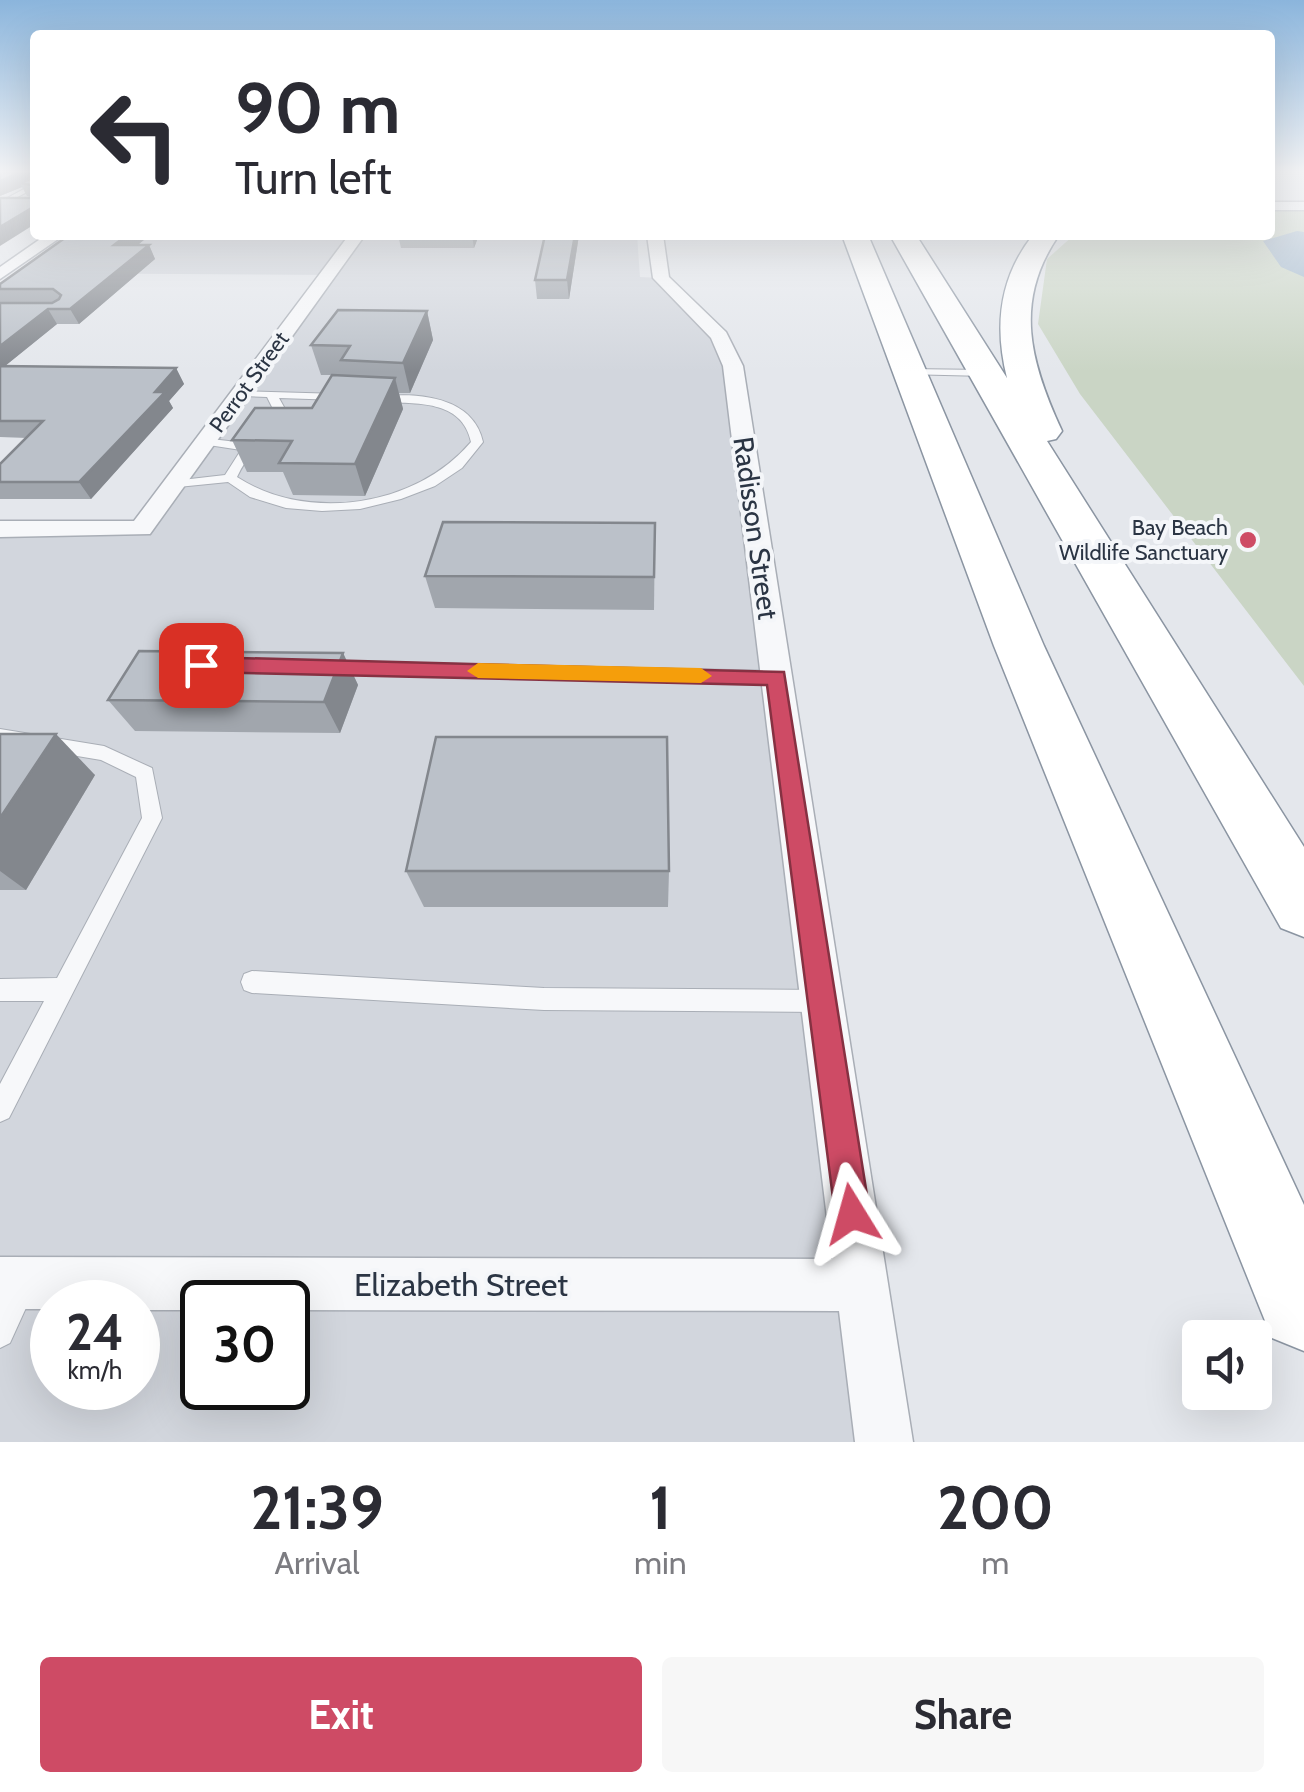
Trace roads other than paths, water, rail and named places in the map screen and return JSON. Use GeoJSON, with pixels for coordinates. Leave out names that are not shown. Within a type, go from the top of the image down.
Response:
{"type":"FeatureCollection","features":[{"type":"Feature","properties":{"kind":"highway"},"geometry":{"type":"LineString","coordinates":[[838,240],[858,288],[908,372]]}},
{"type":"Feature","properties":{"kind":"highway"},"geometry":{"type":"LineString","coordinates":[[857,240],[1043,701],[1304,1306]]}},
{"type":"Feature","properties":{"kind":"highway"},"geometry":{"type":"LineString","coordinates":[[906,240],[1304,906]]}},
{"type":"Feature","properties":{"kind":"highway"},"geometry":{"type":"LineString","coordinates":[[1043,240],[1024,267],[1012,317],[1036,416],[1058,462],[1086,540]]}},
{"type":"Feature","properties":{"kind":"street"},"geometry":{"type":"LineString","coordinates":[[0,274],[49,240]]}},
{"type":"Feature","properties":{"kind":"street","name":"Perrot Street"},"geometry":{"type":"LineString","coordinates":[[0,529],[141,529],[353,240]]}},
{"type":"Feature","properties":{"kind":"street","name":"Radisson Street"},"geometry":{"type":"LineString","coordinates":[[656,240],[662,278],[720,336],[733,366],[884,1442]]}},
{"type":"Feature","properties":{"kind":"street","name":"Elizabeth Street"},"geometry":{"type":"LineString","coordinates":[[12,1283],[862,1285]]}},
{"type":"Feature","properties":{"kind":"lane"},"geometry":{"type":"LineString","coordinates":[[908,372],[985,373]]}},
{"type":"Feature","properties":{"kind":"lane"},"geometry":{"type":"LineString","coordinates":[[230,478],[246,493],[281,505],[315,508],[376,501],[420,487],[450,469],[478,442],[469,419],[450,407],[430,402],[241,393]]}},
{"type":"Feature","properties":{"kind":"lane"},"geometry":{"type":"LineString","coordinates":[[230,478],[248,446],[272,421],[278,408],[271,394]]}},
{"type":"Feature","properties":{"kind":"lane"},"geometry":{"type":"LineString","coordinates":[[206,441],[248,446]]}},
{"type":"Feature","properties":{"kind":"lane"},"geometry":{"type":"LineString","coordinates":[[173,485],[230,478]]}},
{"type":"Feature","properties":{"kind":"lane"},"geometry":{"type":"LineString","coordinates":[[300,667],[777,677]]}},
{"type":"Feature","properties":{"kind":"lane"},"geometry":{"type":"LineString","coordinates":[[0,736],[104,753],[145,773],[152,818],[0,1109]]}},
{"type":"Feature","properties":{"kind":"lane"},"geometry":{"type":"LineString","coordinates":[[252,982],[544,999],[822,1001]]}},
{"type":"Feature","properties":{"kind":"lane"},"geometry":{"type":"LineString","coordinates":[[0,990],[61,989]]}},
{"type":"Feature","properties":{"kind":"lane"},"geometry":{"type":"LineString","coordinates":[[0,1333],[12,1283]]}},
{"type":"Feature","properties":{"kind":"water"},"geometry":{"type":"Polygon","coordinates":[[[1304,237],[1304,277],[1281,267],[1263,241],[1304,237]]]}},
{"type":"Feature","properties":{"kind":"place","name":"Bay Beach Wildlife Sanctuary"},"geometry":{"type":"Point","coordinates":[1248,540]}}]}
